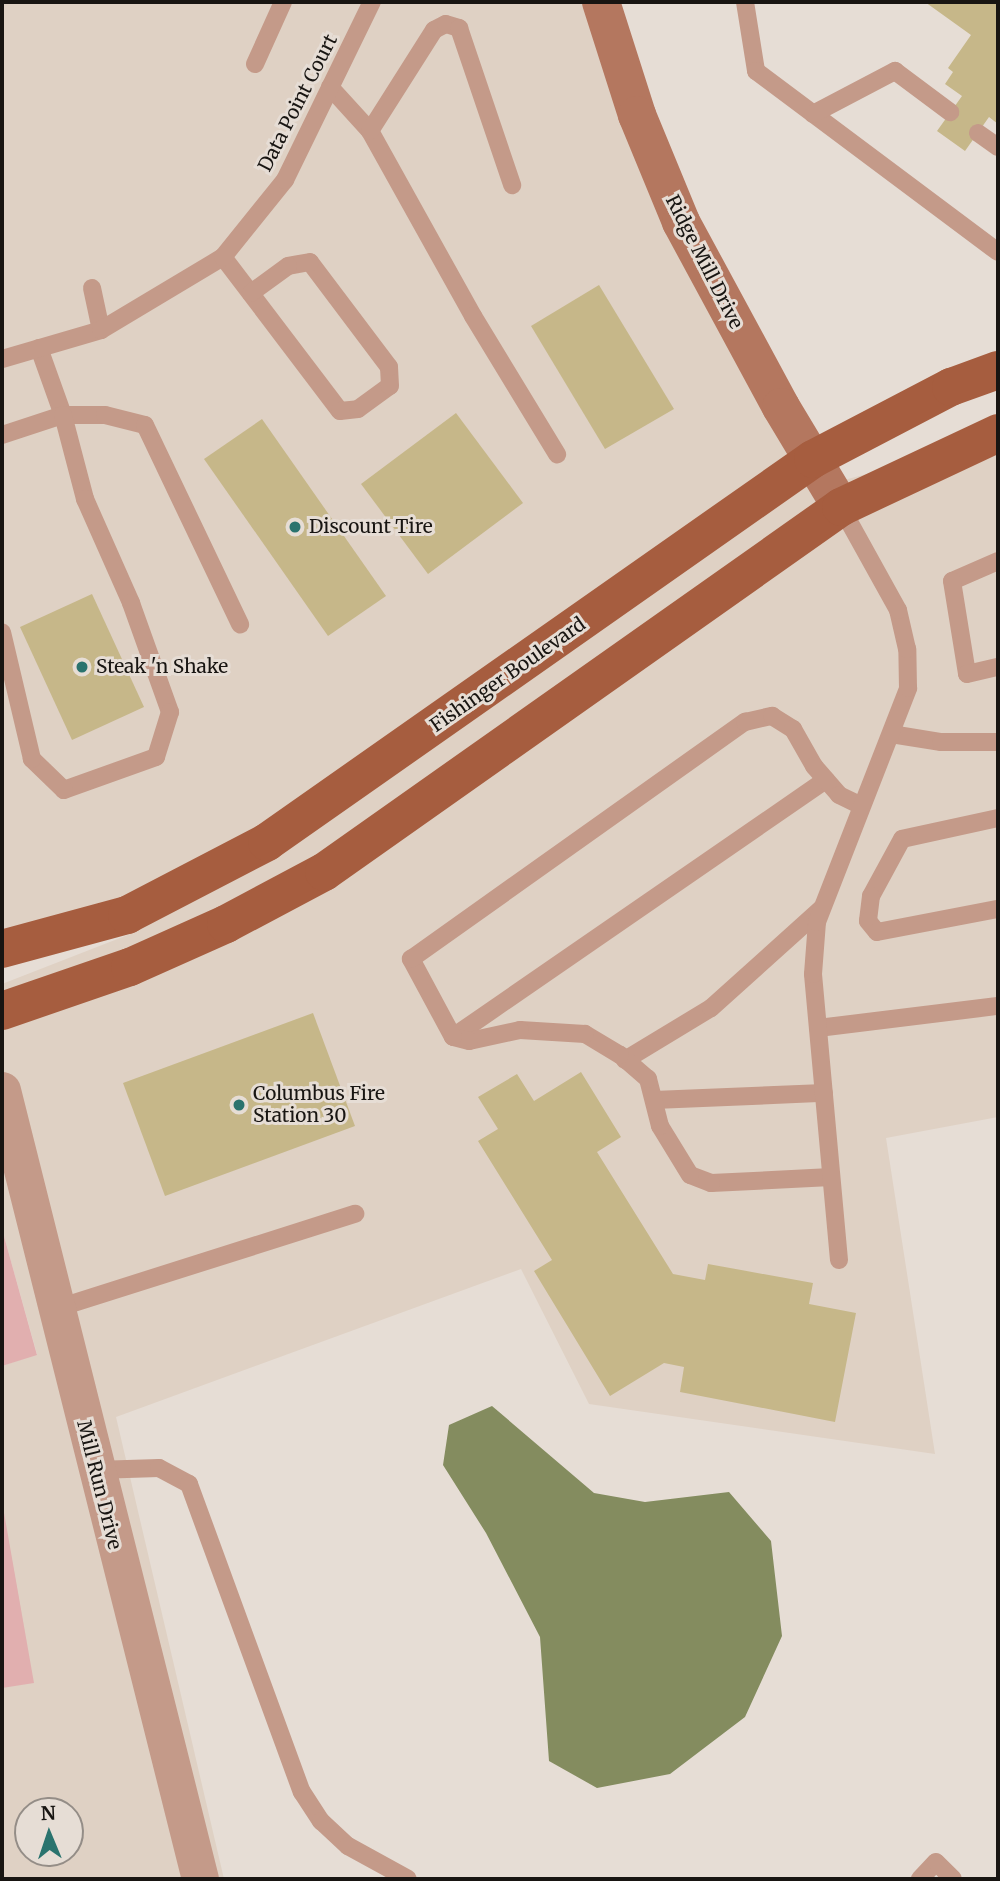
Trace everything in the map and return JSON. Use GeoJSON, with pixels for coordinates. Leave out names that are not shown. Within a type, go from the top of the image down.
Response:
{"type":"FeatureCollection","features":[{"type":"Feature","properties":{"kind":"main road","name":"Ridge Mill Drive"},"geometry":{"type":"LineString","coordinates":[[601,2],[637,115],[681,222],[841,507]]}},
{"type":"Feature","properties":{"kind":"main road","name":"Fishinger Boulevard"},"geometry":{"type":"LineString","coordinates":[[2,949],[127,915],[267,842],[813,459],[951,387],[998,370]]}},
{"type":"Feature","properties":{"kind":"main road"},"geometry":{"type":"LineString","coordinates":[[2,1011],[130,967],[226,924],[324,872],[841,507],[998,433]]}},
{"type":"Feature","properties":{"kind":"street","name":"Mill Run Drive"},"geometry":{"type":"LineString","coordinates":[[2,1090],[58,1308],[95,1470],[200,1879]]}},
{"type":"Feature","properties":{"kind":"lane"},"geometry":{"type":"LineString","coordinates":[[255,64],[283,2]]}},
{"type":"Feature","properties":{"kind":"lane","name":"Data Point Court"},"geometry":{"type":"LineString","coordinates":[[2,359],[101,330],[223,257],[285,180],[372,2]]}},
{"type":"Feature","properties":{"kind":"lane"},"geometry":{"type":"LineString","coordinates":[[745,2],[756,71],[998,252]]}},
{"type":"Feature","properties":{"kind":"lane"},"geometry":{"type":"LineString","coordinates":[[370,131],[434,30],[446,24],[459,28],[512,185]]}},
{"type":"Feature","properties":{"kind":"lane"},"geometry":{"type":"LineString","coordinates":[[813,114],[895,71],[950,112]]}},
{"type":"Feature","properties":{"kind":"lane"},"geometry":{"type":"LineString","coordinates":[[330,87],[370,131],[473,316],[557,454]]}},
{"type":"Feature","properties":{"kind":"lane"},"geometry":{"type":"LineString","coordinates":[[978,133],[998,147]]}},
{"type":"Feature","properties":{"kind":"lane"},"geometry":{"type":"LineString","coordinates":[[223,257],[340,411],[358,409],[390,386],[389,367],[310,261],[288,266],[251,293]]}},
{"type":"Feature","properties":{"kind":"lane"},"geometry":{"type":"LineString","coordinates":[[92,288],[101,330]]}},
{"type":"Feature","properties":{"kind":"lane"},"geometry":{"type":"LineString","coordinates":[[2,632],[32,759],[64,790],[156,757],[170,712],[131,603],[85,499],[63,415],[39,348]]}},
{"type":"Feature","properties":{"kind":"lane"},"geometry":{"type":"LineString","coordinates":[[2,435],[63,415],[105,415],[145,425],[240,624]]}},
{"type":"Feature","properties":{"kind":"lane"},"geometry":{"type":"LineString","coordinates":[[839,1260],[813,974],[821,909],[908,688],[907,649],[898,610],[841,507]]}},
{"type":"Feature","properties":{"kind":"lane"},"geometry":{"type":"LineString","coordinates":[[998,561],[952,581],[967,674],[998,667]]}},
{"type":"Feature","properties":{"kind":"lane"},"geometry":{"type":"LineString","coordinates":[[831,1177],[711,1183],[690,1175],[660,1126],[648,1079],[625,1060],[585,1034],[520,1030],[469,1041],[453,1037],[411,958],[745,722],[772,716],[793,729],[839,795],[862,806]]}},
{"type":"Feature","properties":{"kind":"lane"},"geometry":{"type":"LineString","coordinates":[[891,734],[941,742],[998,742]]}},
{"type":"Feature","properties":{"kind":"lane"},"geometry":{"type":"LineString","coordinates":[[453,1037],[826,780]]}},
{"type":"Feature","properties":{"kind":"lane"},"geometry":{"type":"LineString","coordinates":[[998,818],[902,839],[871,896],[868,922],[877,932],[998,909]]}},
{"type":"Feature","properties":{"kind":"lane"},"geometry":{"type":"LineString","coordinates":[[625,1060],[711,1008],[821,909]]}},
{"type":"Feature","properties":{"kind":"lane"},"geometry":{"type":"LineString","coordinates":[[818,1028],[998,1006]]}},
{"type":"Feature","properties":{"kind":"lane"},"geometry":{"type":"LineString","coordinates":[[654,1100],[824,1093]]}},
{"type":"Feature","properties":{"kind":"lane"},"geometry":{"type":"LineString","coordinates":[[58,1308],[355,1214]]}},
{"type":"Feature","properties":{"kind":"lane"},"geometry":{"type":"LineString","coordinates":[[95,1470],[159,1468],[189,1484],[302,1791],[321,1821],[348,1846],[408,1879]]}},
{"type":"Feature","properties":{"kind":"lane"},"geometry":{"type":"LineString","coordinates":[[920,1879],[936,1862],[953,1879]]}},
{"type":"Feature","properties":{"kind":"shaded area"},"geometry":{"type":"Polygon","coordinates":[[[2,2],[597,2],[818,487],[998,439],[998,1117],[886,1138],[935,1454],[589,1404],[521,1269],[116,1417],[224,1879],[2,1879],[2,1366],[37,1354],[2,1229],[2,984],[138,931],[2,952],[2,2]]]}},
{"type":"Feature","properties":{"kind":"shaded area"},"geometry":{"type":"Polygon","coordinates":[[[2,1229],[37,1355],[2,1366],[2,1229]]]}},
{"type":"Feature","properties":{"kind":"shaded area"},"geometry":{"type":"Polygon","coordinates":[[[492,1406],[594,1493],[645,1502],[729,1492],[771,1541],[782,1636],[745,1717],[670,1774],[597,1788],[549,1761],[540,1637],[486,1533],[443,1465],[449,1425],[492,1406]]]}},
{"type":"Feature","properties":{"kind":"shaded area"},"geometry":{"type":"Polygon","coordinates":[[[2,1508],[34,1683],[2,1688],[2,1508]]]}},
{"type":"Feature","properties":{"kind":"building"},"geometry":{"type":"Polygon","coordinates":[[[925,2],[998,2],[998,124],[989,117],[965,151],[937,131],[962,96],[945,84],[953,72],[948,68],[971,35],[925,2]]]}},
{"type":"Feature","properties":{"kind":"building"},"geometry":{"type":"Polygon","coordinates":[[[599,285],[674,409],[605,449],[531,326],[599,285]]]}},
{"type":"Feature","properties":{"kind":"building"},"geometry":{"type":"Polygon","coordinates":[[[456,413],[523,503],[428,574],[361,484],[456,413]]]}},
{"type":"Feature","properties":{"kind":"building","name":"Discount Tire"},"geometry":{"type":"Polygon","coordinates":[[[262,419],[386,596],[328,636],[204,459],[262,419]]]}},
{"type":"Feature","properties":{"kind":"building","name":"Steak 'n Shake"},"geometry":{"type":"Polygon","coordinates":[[[92,594],[144,707],[72,740],[20,627],[92,594]]]}},
{"type":"Feature","properties":{"kind":"building","name":"Columbus Fire Station 30"},"geometry":{"type":"Polygon","coordinates":[[[313,1013],[355,1126],[165,1196],[123,1083],[313,1013]]]}},
{"type":"Feature","properties":{"kind":"building"},"geometry":{"type":"Polygon","coordinates":[[[581,1072],[621,1137],[597,1152],[673,1274],[705,1280],[708,1264],[813,1283],[809,1304],[856,1313],[835,1422],[680,1392],[684,1367],[664,1363],[610,1396],[534,1271],[552,1260],[478,1141],[498,1129],[478,1097],[517,1074],[534,1101],[581,1072]]]}},
{"type":"Feature","properties":{"kind":"place","name":"Discount Tire"},"geometry":{"type":"Point","coordinates":[295,527]}},
{"type":"Feature","properties":{"kind":"place","name":"Steak 'n Shake"},"geometry":{"type":"Point","coordinates":[82,667]}},
{"type":"Feature","properties":{"kind":"place","name":"Columbus Fire Station 30"},"geometry":{"type":"Point","coordinates":[239,1105]}}]}
